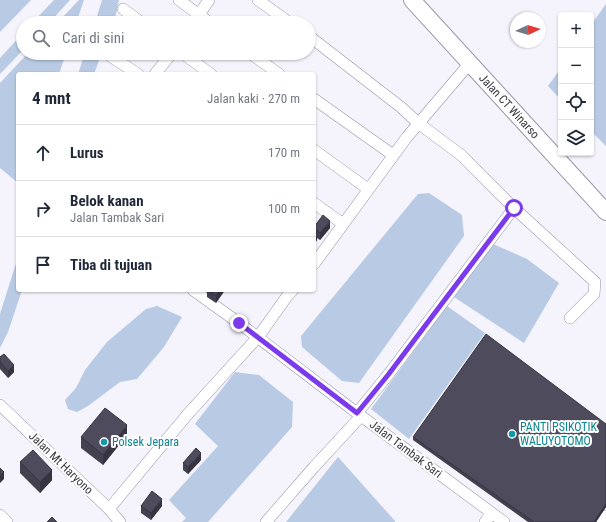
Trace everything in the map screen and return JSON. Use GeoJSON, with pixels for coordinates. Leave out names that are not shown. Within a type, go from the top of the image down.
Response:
{"type":"FeatureCollection","features":[{"type":"Feature","properties":{"kind":"street"},"geometry":{"type":"LineString","coordinates":[[179,0],[193,16]]}},
{"type":"Feature","properties":{"kind":"street"},"geometry":{"type":"LineString","coordinates":[[198,16],[209,0]]}},
{"type":"Feature","properties":{"kind":"street"},"geometry":{"type":"LineString","coordinates":[[258,0],[280,16]]}},
{"type":"Feature","properties":{"kind":"street","name":"Jalan CT Winarso"},"geometry":{"type":"LineString","coordinates":[[412,0],[606,212]]}},
{"type":"Feature","properties":{"kind":"street"},"geometry":{"type":"LineString","coordinates":[[123,9],[132,16]]}},
{"type":"Feature","properties":{"kind":"street"},"geometry":{"type":"LineString","coordinates":[[316,41],[402,108],[418,123],[461,155],[514,208],[595,282],[594,294],[570,318]]}},
{"type":"Feature","properties":{"kind":"street"},"geometry":{"type":"LineString","coordinates":[[116,60],[135,72]]}},
{"type":"Feature","properties":{"kind":"street"},"geometry":{"type":"LineString","coordinates":[[157,72],[166,60]]}},
{"type":"Feature","properties":{"kind":"street"},"geometry":{"type":"LineString","coordinates":[[192,60],[208,72]]}},
{"type":"Feature","properties":{"kind":"street"},"geometry":{"type":"LineString","coordinates":[[260,60],[276,72]]}},
{"type":"Feature","properties":{"kind":"street"},"geometry":{"type":"LineString","coordinates":[[316,260],[393,154],[470,63]]}},
{"type":"Feature","properties":{"kind":"street"},"geometry":{"type":"LineString","coordinates":[[316,100],[393,154]]}},
{"type":"Feature","properties":{"kind":"street"},"geometry":{"type":"LineString","coordinates":[[316,151],[368,189]]}},
{"type":"Feature","properties":{"kind":"street"},"geometry":{"type":"LineString","coordinates":[[316,204],[343,224]]}},
{"type":"Feature","properties":{"kind":"street"},"geometry":{"type":"LineString","coordinates":[[266,522],[359,415],[514,208]]}},
{"type":"Feature","properties":{"kind":"street","name":"Jalan Tambak Sari"},"geometry":{"type":"LineString","coordinates":[[196,292],[258,337],[489,518],[504,522]]}},
{"type":"Feature","properties":{"kind":"street"},"geometry":{"type":"LineString","coordinates":[[112,517],[187,415],[258,337],[287,292]]}},
{"type":"Feature","properties":{"kind":"street","name":"Jalan Mt Haryono"},"geometry":{"type":"LineString","coordinates":[[0,405],[112,517]]}},
{"type":"Feature","properties":{"kind":"street"},"geometry":{"type":"LineString","coordinates":[[0,514],[7,522]]}},
{"type":"Feature","properties":{"kind":"street"},"geometry":{"type":"LineString","coordinates":[[602,522],[606,516]]}},
{"type":"Feature","properties":{"kind":"water"},"geometry":{"type":"Polygon","coordinates":[[[0,0],[31,0],[0,32],[0,0]]]}},
{"type":"Feature","properties":{"kind":"water"},"geometry":{"type":"Polygon","coordinates":[[[54,0],[70,0],[55,16],[39,16],[54,0]]]}},
{"type":"Feature","properties":{"kind":"water"},"geometry":{"type":"Polygon","coordinates":[[[79,0],[84,0],[78,16],[64,16],[79,0]]]}},
{"type":"Feature","properties":{"kind":"water"},"geometry":{"type":"Polygon","coordinates":[[[102,0],[119,0],[116,16],[97,16],[102,0]]]}},
{"type":"Feature","properties":{"kind":"water"},"geometry":{"type":"Polygon","coordinates":[[[606,4],[606,146],[594,134],[594,21],[606,4]]]}},
{"type":"Feature","properties":{"kind":"water"},"geometry":{"type":"Polygon","coordinates":[[[16,41],[16,57],[0,74],[0,58],[16,41]]]}},
{"type":"Feature","properties":{"kind":"water"},"geometry":{"type":"Polygon","coordinates":[[[21,60],[64,60],[60,72],[16,72],[16,181],[0,168],[0,83],[21,60]]]}},
{"type":"Feature","properties":{"kind":"water"},"geometry":{"type":"Polygon","coordinates":[[[83,60],[99,60],[95,72],[79,72],[83,60]]]}},
{"type":"Feature","properties":{"kind":"water"},"geometry":{"type":"Polygon","coordinates":[[[558,72],[558,97],[548,86],[558,72]]]}},
{"type":"Feature","properties":{"kind":"water"},"geometry":{"type":"Polygon","coordinates":[[[429,193],[462,215],[464,236],[359,383],[342,381],[302,347],[301,336],[418,194],[429,193]]]}},
{"type":"Feature","properties":{"kind":"water"},"geometry":{"type":"Polygon","coordinates":[[[493,244],[527,259],[559,283],[524,343],[454,297],[493,244]]]}},
{"type":"Feature","properties":{"kind":"water"},"geometry":{"type":"Polygon","coordinates":[[[16,263],[16,292],[21,292],[8,332],[0,348],[0,314],[16,263]]]}},
{"type":"Feature","properties":{"kind":"water"},"geometry":{"type":"Polygon","coordinates":[[[157,306],[182,317],[164,347],[137,379],[120,382],[88,406],[77,412],[68,409],[65,400],[76,388],[85,370],[107,342],[146,309],[157,306]]]}},
{"type":"Feature","properties":{"kind":"water"},"geometry":{"type":"Polygon","coordinates":[[[447,306],[485,333],[409,439],[371,409],[447,306]]]}},
{"type":"Feature","properties":{"kind":"water"},"geometry":{"type":"Polygon","coordinates":[[[235,372],[259,375],[293,402],[292,427],[208,522],[182,522],[186,518],[169,500],[218,446],[195,424],[235,372]]]}},
{"type":"Feature","properties":{"kind":"water"},"geometry":{"type":"Polygon","coordinates":[[[338,457],[395,521],[395,522],[286,522],[338,457]]]}},
{"type":"Feature","properties":{"kind":"building"},"geometry":{"type":"Polygon","coordinates":[[[323,215],[330,221],[320,233],[316,230],[316,224],[323,215]]]}},
{"type":"Feature","properties":{"kind":"building"},"geometry":{"type":"Polygon","coordinates":[[[211,292],[219,292],[216,296],[211,292]]]}},
{"type":"Feature","properties":{"kind":"building","name":"PANTI PSIKOTIK WALUYOTOMO"},"geometry":{"type":"Polygon","coordinates":[[[486,334],[606,424],[606,504],[594,522],[534,522],[413,437],[486,334]]]}},
{"type":"Feature","properties":{"kind":"building"},"geometry":{"type":"Polygon","coordinates":[[[4,354],[14,365],[8,371],[0,362],[0,357],[4,354]]]}},
{"type":"Feature","properties":{"kind":"building","name":"Polsek Jepara"},"geometry":{"type":"Polygon","coordinates":[[[105,408],[127,425],[103,455],[81,437],[105,408]]]}},
{"type":"Feature","properties":{"kind":"building"},"geometry":{"type":"Polygon","coordinates":[[[196,448],[201,453],[188,467],[183,463],[196,448]]]}},
{"type":"Feature","properties":{"kind":"building"},"geometry":{"type":"Polygon","coordinates":[[[33,450],[52,470],[40,482],[20,462],[33,450]]]}},
{"type":"Feature","properties":{"kind":"building"},"geometry":{"type":"Polygon","coordinates":[[[0,468],[4,472],[0,476],[0,468]]]}},
{"type":"Feature","properties":{"kind":"building"},"geometry":{"type":"Polygon","coordinates":[[[152,491],[162,499],[151,513],[141,506],[152,491]]]}},
{"type":"Feature","properties":{"kind":"building"},"geometry":{"type":"Polygon","coordinates":[[[52,517],[57,522],[47,522],[52,517]]]}},
{"type":"Feature","properties":{"kind":"place","name":"PANTI PSIKOTIK WALUYOTOMO"},"geometry":{"type":"Point","coordinates":[512,434]}},
{"type":"Feature","properties":{"kind":"place","name":"Polsek Jepara"},"geometry":{"type":"Point","coordinates":[104,442]}},
{"type":"Feature","properties":{"kind":"route"},"geometry":{"type":"LineString","coordinates":[[239,323],[357,413],[388,375],[514,208]]}}]}
